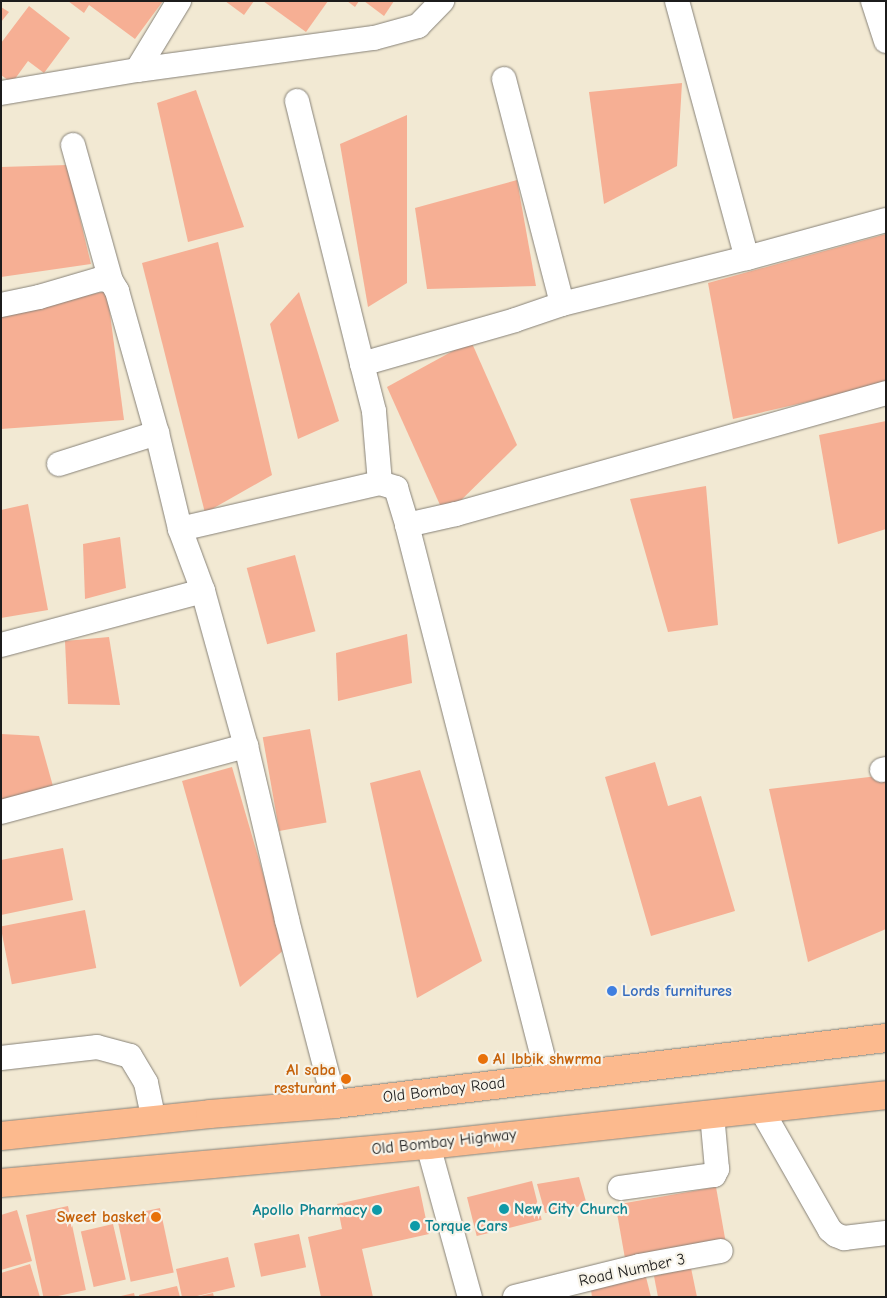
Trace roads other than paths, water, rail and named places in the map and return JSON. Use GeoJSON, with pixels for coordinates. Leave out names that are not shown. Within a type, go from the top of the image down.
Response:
{"type":"FeatureCollection","features":[{"type":"Feature","properties":{"kind":"main road","name":"Old Bombay Road"},"geometry":{"type":"LineString","coordinates":[[1,1136],[335,1104],[886,1038]]}},
{"type":"Feature","properties":{"kind":"main road","name":"Old Bombay Highway"},"geometry":{"type":"LineString","coordinates":[[1,1183],[428,1145],[886,1095]]}},
{"type":"Feature","properties":{"kind":"street"},"geometry":{"type":"LineString","coordinates":[[137,70],[179,1]]}},
{"type":"Feature","properties":{"kind":"street"},"geometry":{"type":"LineString","coordinates":[[1,93],[137,70],[374,38],[418,26],[442,1]]}},
{"type":"Feature","properties":{"kind":"street"},"geometry":{"type":"LineString","coordinates":[[677,1],[747,258]]}},
{"type":"Feature","properties":{"kind":"street"},"geometry":{"type":"LineString","coordinates":[[873,1],[886,41]]}},
{"type":"Feature","properties":{"kind":"street"},"geometry":{"type":"LineString","coordinates":[[504,79],[562,304]]}},
{"type":"Feature","properties":{"kind":"street"},"geometry":{"type":"LineString","coordinates":[[297,101],[374,411],[380,483]]}},
{"type":"Feature","properties":{"kind":"street"},"geometry":{"type":"LineString","coordinates":[[73,145],[111,281],[117,291],[157,433],[180,529],[203,591],[246,746],[287,920],[335,1104]]}},
{"type":"Feature","properties":{"kind":"street"},"geometry":{"type":"LineString","coordinates":[[362,364],[515,320],[562,304],[747,258],[886,220]]}},
{"type":"Feature","properties":{"kind":"street"},"geometry":{"type":"LineString","coordinates":[[1,305],[39,297],[100,279],[111,281]]}},
{"type":"Feature","properties":{"kind":"street"},"geometry":{"type":"LineString","coordinates":[[407,525],[475,508],[886,393]]}},
{"type":"Feature","properties":{"kind":"street"},"geometry":{"type":"LineString","coordinates":[[58,464],[157,433]]}},
{"type":"Feature","properties":{"kind":"street"},"geometry":{"type":"LineString","coordinates":[[180,529],[380,483],[396,488],[548,1077]]}},
{"type":"Feature","properties":{"kind":"street"},"geometry":{"type":"LineString","coordinates":[[1,645],[203,591]]}},
{"type":"Feature","properties":{"kind":"street"},"geometry":{"type":"LineString","coordinates":[[1,812],[246,746]]}},
{"type":"Feature","properties":{"kind":"street"},"geometry":{"type":"LineString","coordinates":[[1,1058],[97,1047],[130,1056],[146,1083],[154,1120]]}},
{"type":"Feature","properties":{"kind":"street"},"geometry":{"type":"LineString","coordinates":[[761,1109],[830,1230],[836,1236],[844,1238],[886,1233]]}},
{"type":"Feature","properties":{"kind":"street"},"geometry":{"type":"LineString","coordinates":[[620,1188],[714,1175],[717,1169],[712,1114]]}},
{"type":"Feature","properties":{"kind":"street"},"geometry":{"type":"LineString","coordinates":[[428,1145],[470,1297]]}},
{"type":"Feature","properties":{"kind":"street","name":"Road Number 3"},"geometry":{"type":"LineString","coordinates":[[515,1297],[639,1266],[721,1251]]}},
{"type":"Feature","properties":{"kind":"place","name":"Lords furnitures"},"geometry":{"type":"Point","coordinates":[612,991]}},
{"type":"Feature","properties":{"kind":"place","name":"Al lbbik shwrma"},"geometry":{"type":"Point","coordinates":[483,1059]}},
{"type":"Feature","properties":{"kind":"place","name":"Al saba resturant"},"geometry":{"type":"Point","coordinates":[346,1079]}},
{"type":"Feature","properties":{"kind":"place","name":"New City Church"},"geometry":{"type":"Point","coordinates":[504,1209]}},
{"type":"Feature","properties":{"kind":"place","name":"Apollo Pharmacy"},"geometry":{"type":"Point","coordinates":[377,1210]}},
{"type":"Feature","properties":{"kind":"place","name":"Sweet basket"},"geometry":{"type":"Point","coordinates":[156,1217]}},
{"type":"Feature","properties":{"kind":"place","name":"Torque Cars"},"geometry":{"type":"Point","coordinates":[415,1226]}}]}
